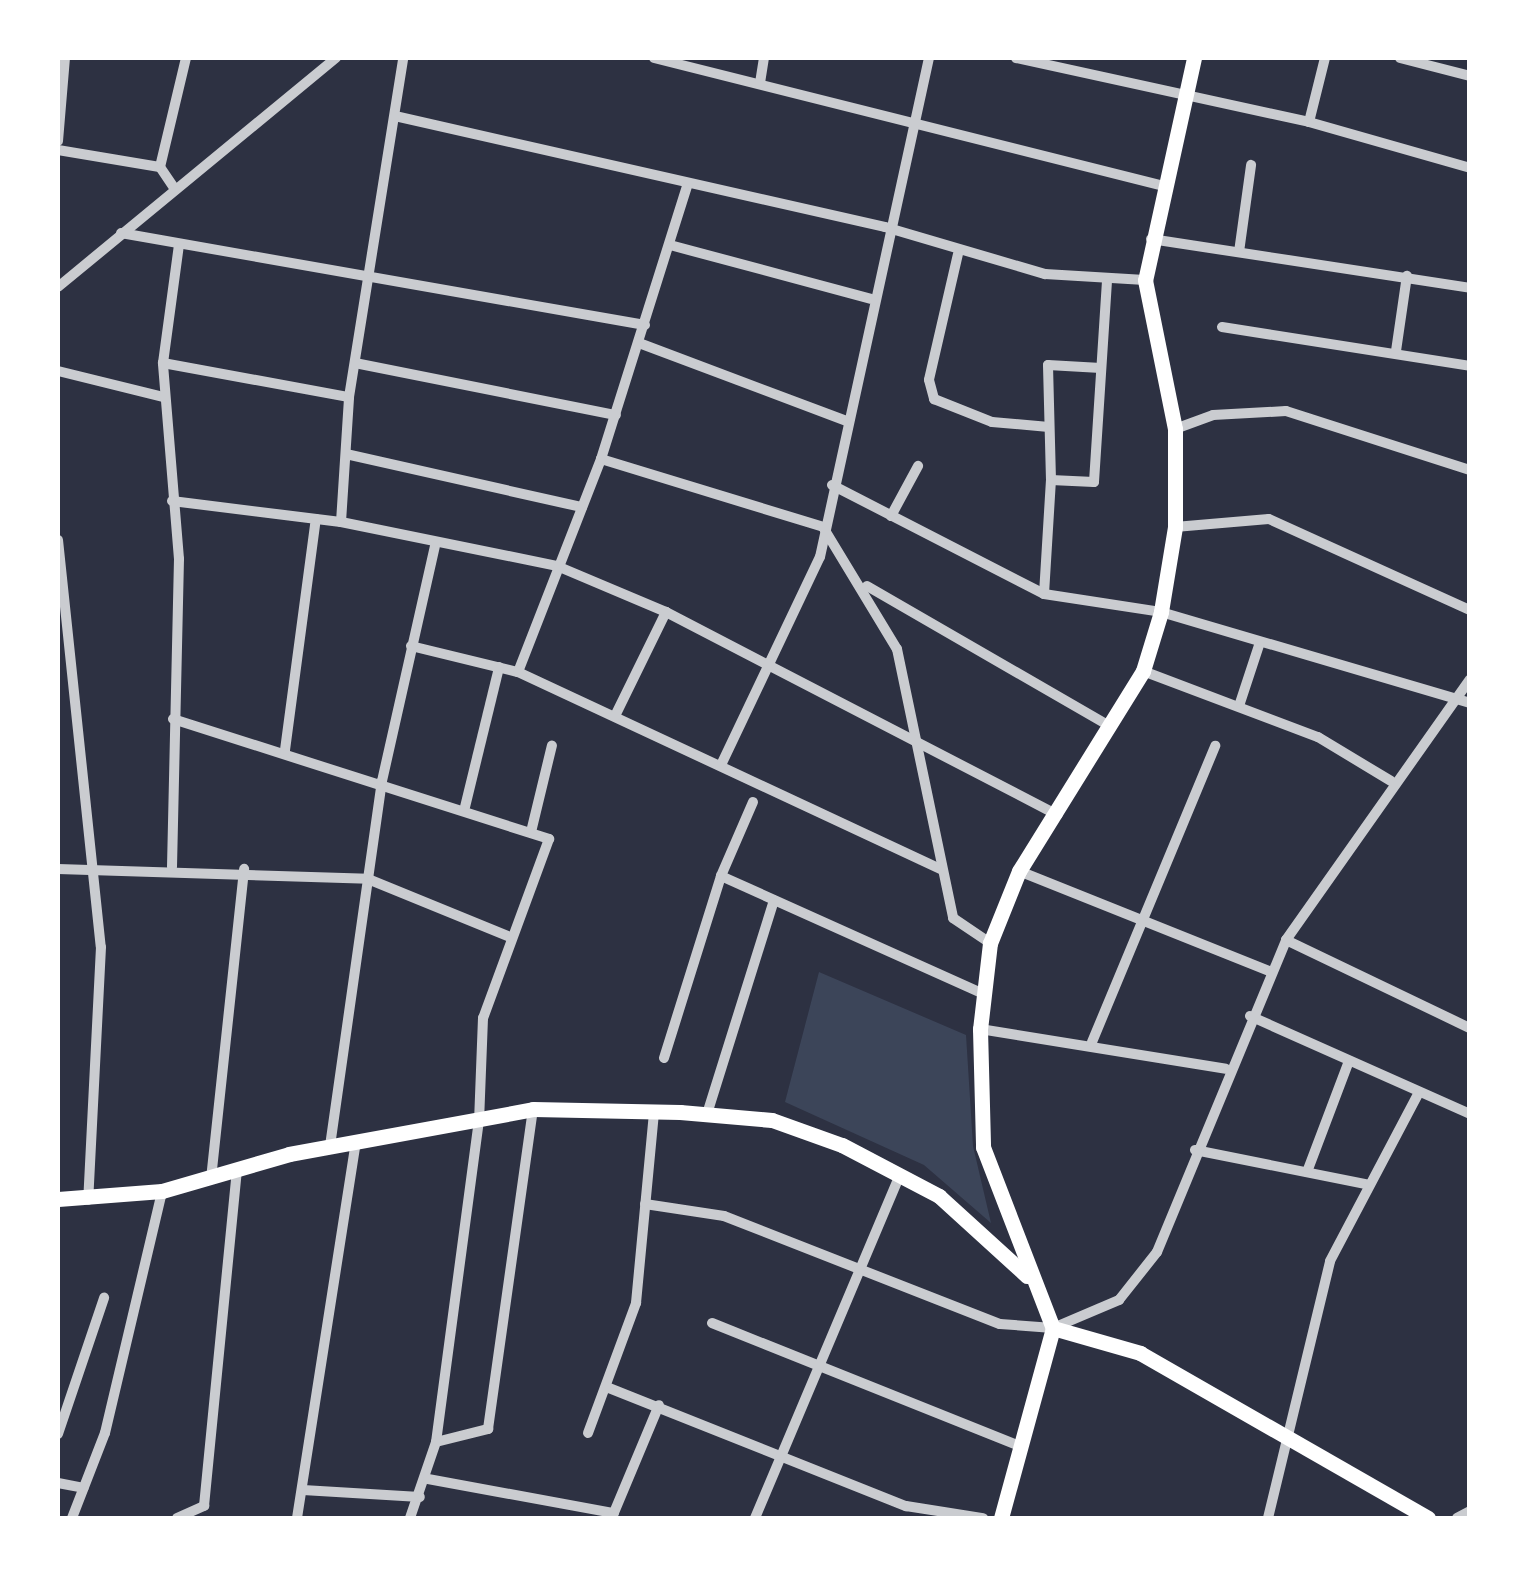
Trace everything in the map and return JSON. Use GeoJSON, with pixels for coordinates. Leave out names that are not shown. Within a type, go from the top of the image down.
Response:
{"type":"FeatureCollection","features":[{"type":"Feature","properties":{"kind":"main road"},"geometry":{"type":"LineString","coordinates":[[1001,1518],[1053,1328],[1030,1278],[983,1146],[980,1030],[990,943],[1019,871],[1112,728],[1143,671],[1161,612],[1174,528],[1175,429],[1146,280],[1160,185],[1194,58]]}},
{"type":"Feature","properties":{"kind":"main road"},"geometry":{"type":"LineString","coordinates":[[58,1198],[88,1201],[162,1191],[330,1146],[533,1109],[707,1114],[772,1120],[900,1175],[940,1196],[1030,1278]]}},
{"type":"Feature","properties":{"kind":"main road"},"geometry":{"type":"LineString","coordinates":[[1053,1328],[1140,1353],[1428,1518]]}},
{"type":"Feature","properties":{"kind":"street"},"geometry":{"type":"LineString","coordinates":[[58,141],[64,58]]}},
{"type":"Feature","properties":{"kind":"street"},"geometry":{"type":"LineString","coordinates":[[160,168],[186,58]]}},
{"type":"Feature","properties":{"kind":"street"},"geometry":{"type":"LineString","coordinates":[[58,288],[336,58]]}},
{"type":"Feature","properties":{"kind":"street"},"geometry":{"type":"LineString","coordinates":[[341,522],[349,398],[403,58]]}},
{"type":"Feature","properties":{"kind":"street"},"geometry":{"type":"LineString","coordinates":[[654,58],[1160,185]]}},
{"type":"Feature","properties":{"kind":"street"},"geometry":{"type":"LineString","coordinates":[[760,83],[764,58]]}},
{"type":"Feature","properties":{"kind":"street"},"geometry":{"type":"LineString","coordinates":[[722,764],[820,558],[823,527],[885,227],[929,58]]}},
{"type":"Feature","properties":{"kind":"street"},"geometry":{"type":"LineString","coordinates":[[1016,58],[1183,99],[1309,122],[1470,168]]}},
{"type":"Feature","properties":{"kind":"street"},"geometry":{"type":"LineString","coordinates":[[1309,122],[1325,58]]}},
{"type":"Feature","properties":{"kind":"street"},"geometry":{"type":"LineString","coordinates":[[1400,58],[1470,76]]}},
{"type":"Feature","properties":{"kind":"street"},"geometry":{"type":"LineString","coordinates":[[395,116],[885,227],[958,254],[1106,279],[1146,280]]}},
{"type":"Feature","properties":{"kind":"street"},"geometry":{"type":"LineString","coordinates":[[58,150],[160,168],[175,189]]}},
{"type":"Feature","properties":{"kind":"street"},"geometry":{"type":"LineString","coordinates":[[1239,252],[1251,165]]}},
{"type":"Feature","properties":{"kind":"street"},"geometry":{"type":"LineString","coordinates":[[518,672],[602,459],[688,183]]}},
{"type":"Feature","properties":{"kind":"street"},"geometry":{"type":"LineString","coordinates":[[121,233],[645,325]]}},
{"type":"Feature","properties":{"kind":"street"},"geometry":{"type":"LineString","coordinates":[[1152,239],[1470,288]]}},
{"type":"Feature","properties":{"kind":"street"},"geometry":{"type":"LineString","coordinates":[[172,867],[172,501],[163,362],[179,244]]}},
{"type":"Feature","properties":{"kind":"street"},"geometry":{"type":"LineString","coordinates":[[670,245],[872,299]]}},
{"type":"Feature","properties":{"kind":"street"},"geometry":{"type":"LineString","coordinates":[[958,254],[929,380],[934,399],[956,414],[1049,427]]}},
{"type":"Feature","properties":{"kind":"street"},"geometry":{"type":"LineString","coordinates":[[1396,351],[1407,276]]}},
{"type":"Feature","properties":{"kind":"street"},"geometry":{"type":"LineString","coordinates":[[1051,480],[1094,482],[1106,279]]}},
{"type":"Feature","properties":{"kind":"street"},"geometry":{"type":"LineString","coordinates":[[1222,327],[1396,351],[1470,366]]}},
{"type":"Feature","properties":{"kind":"street"},"geometry":{"type":"LineString","coordinates":[[640,344],[846,421]]}},
{"type":"Feature","properties":{"kind":"street"},"geometry":{"type":"LineString","coordinates":[[163,362],[349,398]]}},
{"type":"Feature","properties":{"kind":"street"},"geometry":{"type":"LineString","coordinates":[[355,364],[616,415]]}},
{"type":"Feature","properties":{"kind":"street"},"geometry":{"type":"LineString","coordinates":[[1044,594],[1051,480],[1048,365],[1101,368]]}},
{"type":"Feature","properties":{"kind":"street"},"geometry":{"type":"LineString","coordinates":[[58,371],[163,396]]}},
{"type":"Feature","properties":{"kind":"street"},"geometry":{"type":"LineString","coordinates":[[1175,429],[1213,415],[1286,411],[1470,470]]}},
{"type":"Feature","properties":{"kind":"street"},"geometry":{"type":"LineString","coordinates":[[346,454],[582,507]]}},
{"type":"Feature","properties":{"kind":"street"},"geometry":{"type":"LineString","coordinates":[[602,459],[823,527],[867,586],[897,649],[911,735],[953,918],[990,943]]}},
{"type":"Feature","properties":{"kind":"street"},"geometry":{"type":"LineString","coordinates":[[891,516],[918,466]]}},
{"type":"Feature","properties":{"kind":"street"},"geometry":{"type":"LineString","coordinates":[[832,485],[1044,594],[1161,612],[1464,702]]}},
{"type":"Feature","properties":{"kind":"street"},"geometry":{"type":"LineString","coordinates":[[172,501],[341,522],[558,566],[666,612],[911,735],[1058,815]]}},
{"type":"Feature","properties":{"kind":"street"},"geometry":{"type":"LineString","coordinates":[[1174,528],[1270,519],[1470,610]]}},
{"type":"Feature","properties":{"kind":"street"},"geometry":{"type":"LineString","coordinates":[[285,750],[316,520]]}},
{"type":"Feature","properties":{"kind":"street"},"geometry":{"type":"LineString","coordinates":[[58,540],[102,947],[88,1201]]}},
{"type":"Feature","properties":{"kind":"street"},"geometry":{"type":"LineString","coordinates":[[330,1146],[382,781],[436,542]]}},
{"type":"Feature","properties":{"kind":"street"},"geometry":{"type":"LineString","coordinates":[[867,586],[1112,728]]}},
{"type":"Feature","properties":{"kind":"street"},"geometry":{"type":"LineString","coordinates":[[616,716],[666,612]]}},
{"type":"Feature","properties":{"kind":"street"},"geometry":{"type":"LineString","coordinates":[[1240,703],[1260,642]]}},
{"type":"Feature","properties":{"kind":"street"},"geometry":{"type":"LineString","coordinates":[[411,646],[518,672],[940,869]]}},
{"type":"Feature","properties":{"kind":"street"},"geometry":{"type":"LineString","coordinates":[[465,807],[499,667]]}},
{"type":"Feature","properties":{"kind":"street"},"geometry":{"type":"LineString","coordinates":[[1143,671],[1240,703],[1391,781]]}},
{"type":"Feature","properties":{"kind":"street"},"geometry":{"type":"LineString","coordinates":[[645,1204],[724,1216],[1000,1324],[1053,1328],[1119,1300],[1157,1252],[1226,1069],[1269,970],[1391,781],[1464,702],[1470,679]]}},
{"type":"Feature","properties":{"kind":"street"},"geometry":{"type":"LineString","coordinates":[[173,719],[465,807],[549,839],[483,1018],[479,1120],[436,1442],[428,1479],[410,1518]]}},
{"type":"Feature","properties":{"kind":"street"},"geometry":{"type":"LineString","coordinates":[[531,832],[552,744]]}},
{"type":"Feature","properties":{"kind":"street"},"geometry":{"type":"LineString","coordinates":[[1092,1042],[1215,746]]}},
{"type":"Feature","properties":{"kind":"street"},"geometry":{"type":"LineString","coordinates":[[664,1058],[722,876],[753,802]]}},
{"type":"Feature","properties":{"kind":"street"},"geometry":{"type":"LineString","coordinates":[[58,869],[96,865],[244,869],[368,879],[510,937]]}},
{"type":"Feature","properties":{"kind":"street"},"geometry":{"type":"LineString","coordinates":[[210,1178],[244,869]]}},
{"type":"Feature","properties":{"kind":"street"},"geometry":{"type":"LineString","coordinates":[[1019,871],[1269,970]]}},
{"type":"Feature","properties":{"kind":"street"},"geometry":{"type":"LineString","coordinates":[[722,876],[984,994]]}},
{"type":"Feature","properties":{"kind":"street"},"geometry":{"type":"LineString","coordinates":[[707,1114],[774,900]]}},
{"type":"Feature","properties":{"kind":"street"},"geometry":{"type":"LineString","coordinates":[[1286,940],[1470,1028]]}},
{"type":"Feature","properties":{"kind":"street"},"geometry":{"type":"LineString","coordinates":[[1250,1016],[1470,1114]]}},
{"type":"Feature","properties":{"kind":"street"},"geometry":{"type":"LineString","coordinates":[[980,1030],[1092,1042],[1226,1069]]}},
{"type":"Feature","properties":{"kind":"street"},"geometry":{"type":"LineString","coordinates":[[1307,1172],[1349,1061]]}},
{"type":"Feature","properties":{"kind":"street"},"geometry":{"type":"LineString","coordinates":[[1268,1518],[1294,1440],[1330,1261],[1418,1092]]}},
{"type":"Feature","properties":{"kind":"street"},"geometry":{"type":"LineString","coordinates":[[436,1442],[488,1430],[533,1109]]}},
{"type":"Feature","properties":{"kind":"street"},"geometry":{"type":"LineString","coordinates":[[588,1433],[610,1388],[636,1303],[654,1111]]}},
{"type":"Feature","properties":{"kind":"street"},"geometry":{"type":"LineString","coordinates":[[297,1518],[356,1142]]}},
{"type":"Feature","properties":{"kind":"street"},"geometry":{"type":"LineString","coordinates":[[1195,1150],[1370,1184]]}},
{"type":"Feature","properties":{"kind":"street"},"geometry":{"type":"LineString","coordinates":[[177,1518],[204,1506],[237,1170]]}},
{"type":"Feature","properties":{"kind":"street"},"geometry":{"type":"LineString","coordinates":[[755,1518],[786,1454],[900,1175]]}},
{"type":"Feature","properties":{"kind":"street"},"geometry":{"type":"LineString","coordinates":[[72,1518],[84,1488],[162,1191]]}},
{"type":"Feature","properties":{"kind":"street"},"geometry":{"type":"LineString","coordinates":[[58,1434],[104,1298]]}},
{"type":"Feature","properties":{"kind":"street"},"geometry":{"type":"LineString","coordinates":[[712,1323],[1020,1446]]}},
{"type":"Feature","properties":{"kind":"street"},"geometry":{"type":"LineString","coordinates":[[610,1388],[786,1454],[906,1506],[982,1518]]}},
{"type":"Feature","properties":{"kind":"street"},"geometry":{"type":"LineString","coordinates":[[428,1479],[613,1516],[659,1405]]}},
{"type":"Feature","properties":{"kind":"street"},"geometry":{"type":"LineString","coordinates":[[58,1484],[84,1488]]}},
{"type":"Feature","properties":{"kind":"street"},"geometry":{"type":"LineString","coordinates":[[303,1490],[420,1497]]}},
{"type":"Feature","properties":{"kind":"street"},"geometry":{"type":"LineString","coordinates":[[1457,1518],[1470,1511]]}},
{"type":"Feature","properties":{"kind":"shaded area"},"geometry":{"type":"Polygon","coordinates":[[[819,972],[966,1035],[973,1146],[991,1223],[924,1165],[785,1102],[819,972]]]}}]}
